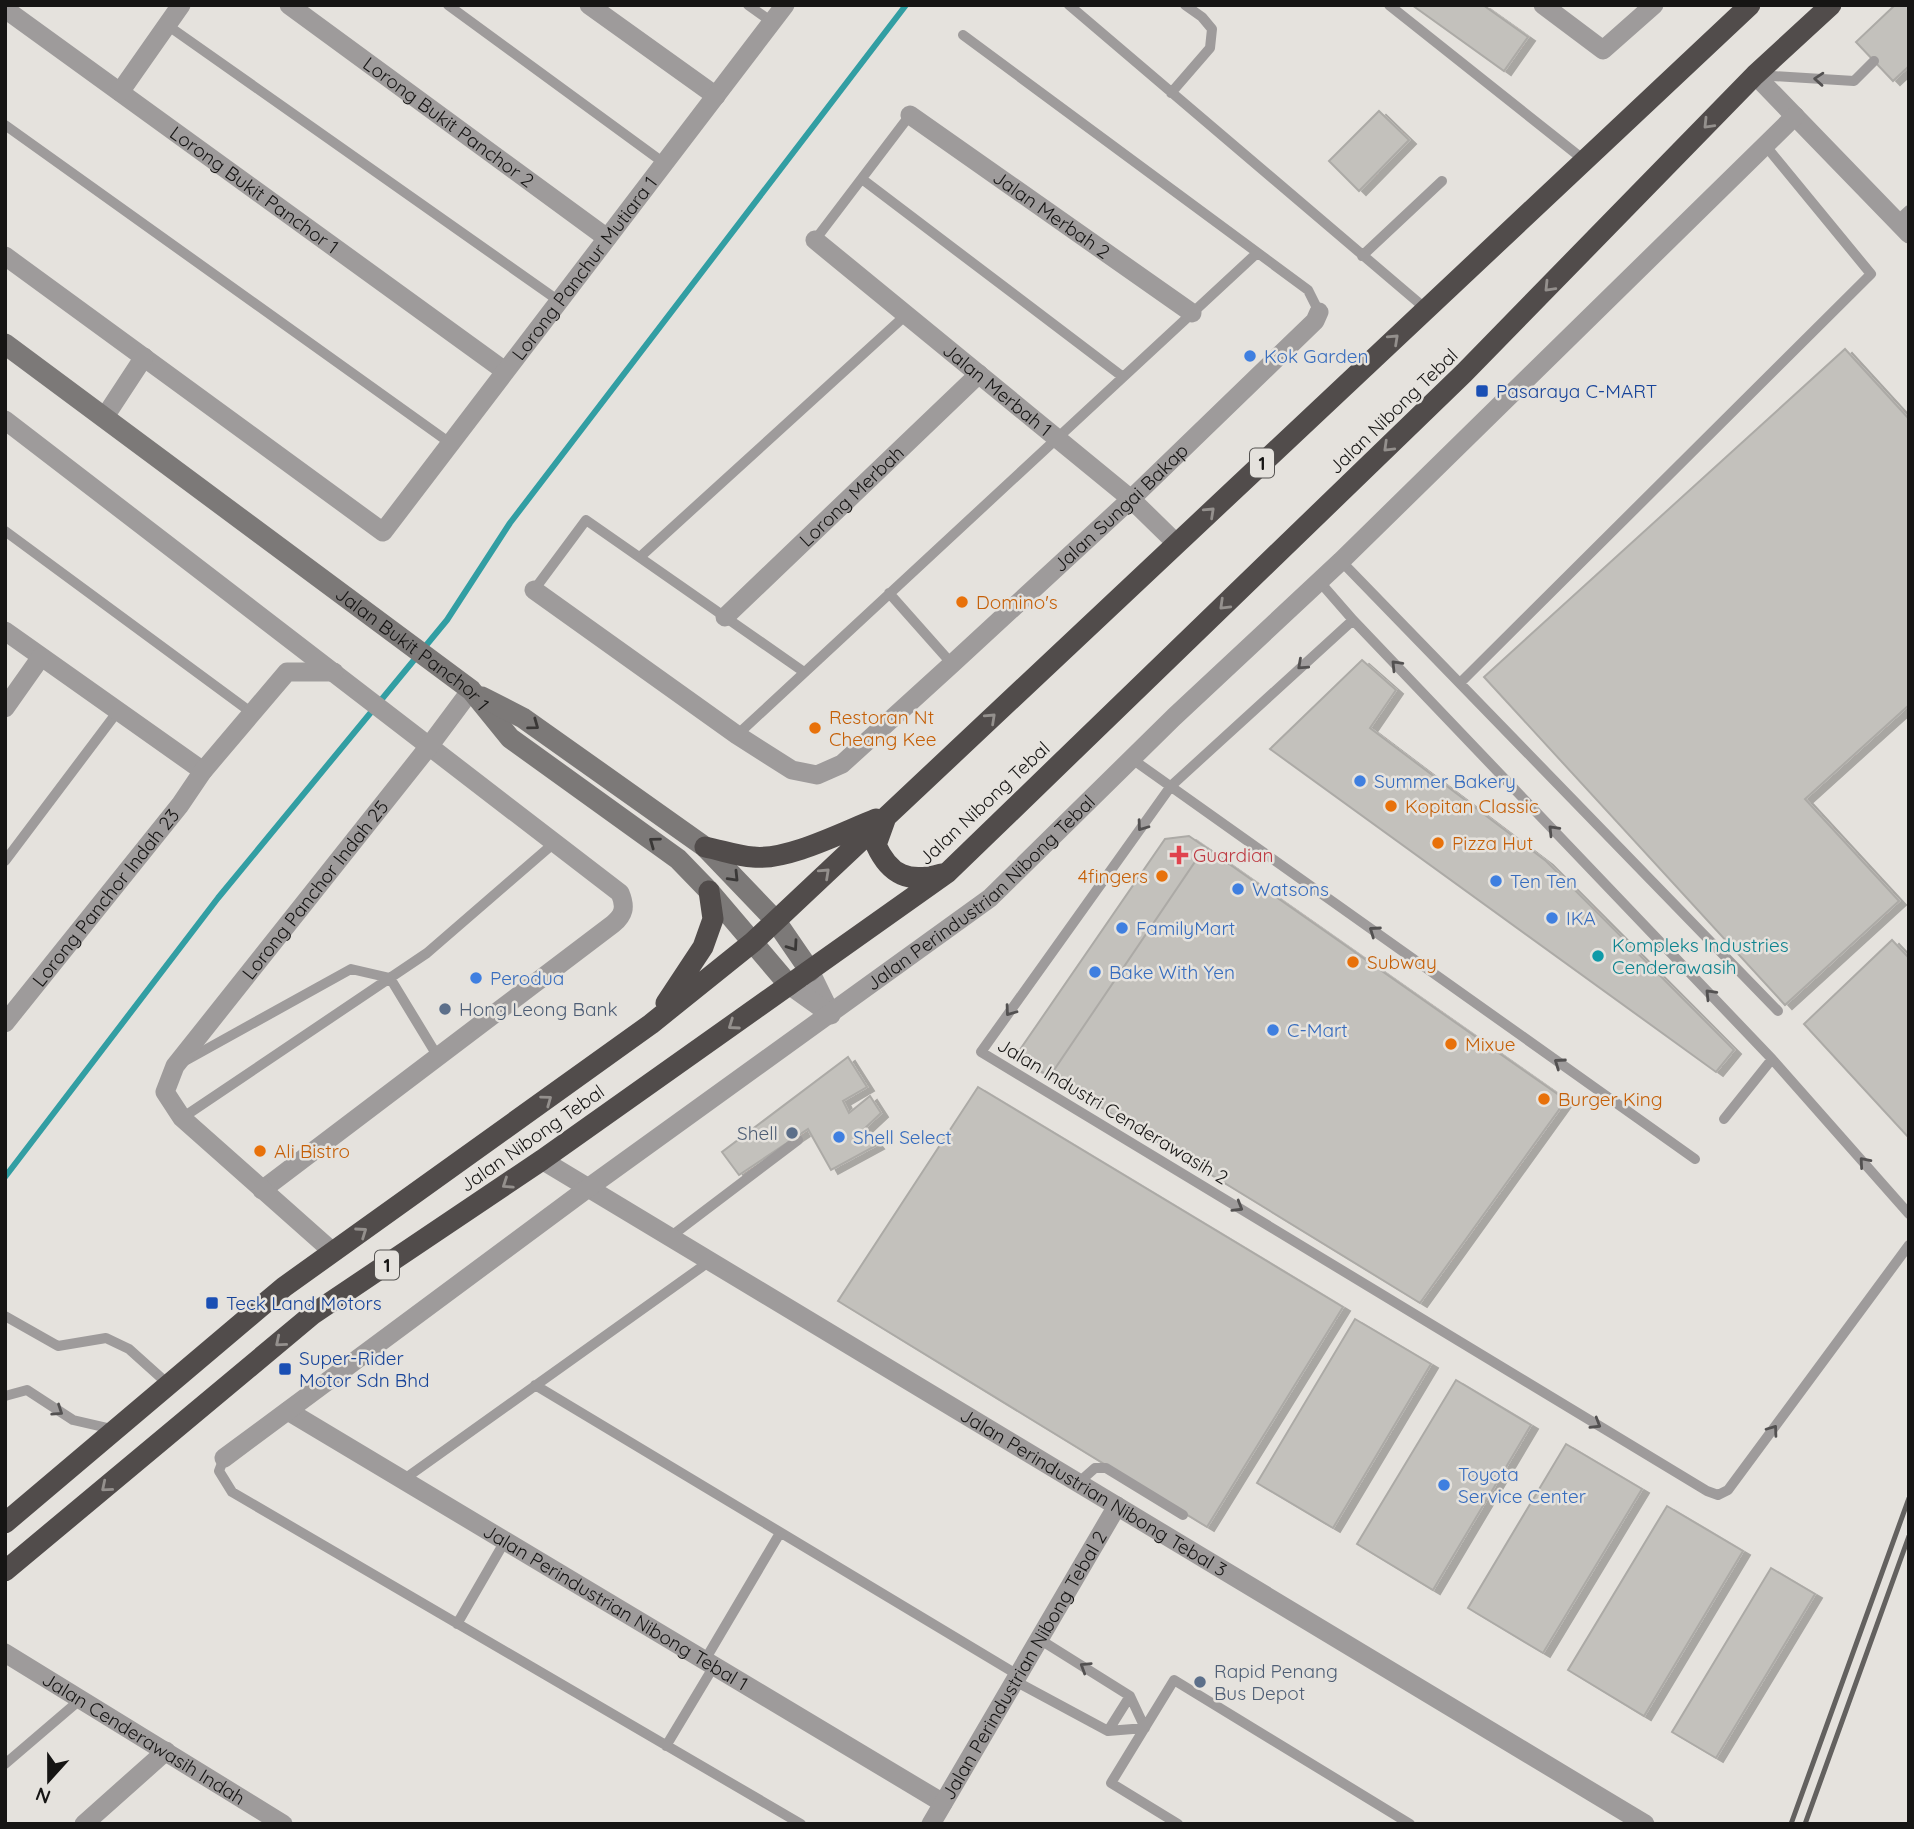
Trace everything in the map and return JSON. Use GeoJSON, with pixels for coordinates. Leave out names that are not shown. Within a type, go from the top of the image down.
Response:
{"type":"FeatureCollection","features":[{"type":"Feature","properties":{"kind":"highway","name":"Jalan Nibong Tebal"},"geometry":{"type":"LineString","coordinates":[[5,1522],[284,1287],[651,1024],[753,942],[1750,5]]}},
{"type":"Feature","properties":{"kind":"highway","name":"Jalan Nibong Tebal"},"geometry":{"type":"LineString","coordinates":[[5,1571],[313,1314],[542,1160],[947,873],[1464,373],[1755,75],[1831,5]]}},
{"type":"Feature","properties":{"kind":"highway"},"geometry":{"type":"LineString","coordinates":[[887,814],[876,845],[882,858],[893,870],[908,878],[927,878],[947,873]]}},
{"type":"Feature","properties":{"kind":"highway"},"geometry":{"type":"LineString","coordinates":[[705,847],[754,858],[774,857],[793,853],[887,814]]}},
{"type":"Feature","properties":{"kind":"highway"},"geometry":{"type":"LineString","coordinates":[[651,1024],[703,947],[713,919],[709,891]]}},
{"type":"Feature","properties":{"kind":"street"},"geometry":{"type":"LineString","coordinates":[[120,92],[181,5]]}},
{"type":"Feature","properties":{"kind":"street","name":"Lorong Bukit Panchor 2"},"geometry":{"type":"LineString","coordinates":[[289,5],[607,238]]}},
{"type":"Feature","properties":{"kind":"street"},"geometry":{"type":"LineString","coordinates":[[589,5],[716,96]]}},
{"type":"Feature","properties":{"kind":"street","name":"Lorong Panchur Mutiara 1"},"geometry":{"type":"LineString","coordinates":[[144,357],[383,531],[785,5]]}},
{"type":"Feature","properties":{"kind":"street"},"geometry":{"type":"LineString","coordinates":[[1543,5],[1603,50],[1654,5]]}},
{"type":"Feature","properties":{"kind":"street","name":"Lorong Bukit Panchor 1"},"geometry":{"type":"LineString","coordinates":[[5,9],[505,371]]}},
{"type":"Feature","properties":{"kind":"street"},"geometry":{"type":"LineString","coordinates":[[1755,75],[1905,222]]}},
{"type":"Feature","properties":{"kind":"street","name":"Jalan Merbah 2"},"geometry":{"type":"LineString","coordinates":[[910,115],[1192,313]]}},
{"type":"Feature","properties":{"kind":"street","name":"Jalan Perindustrian Nibong Tebal"},"geometry":{"type":"LineString","coordinates":[[224,1458],[588,1188],[990,898],[1341,561],[1795,116]]}},
{"type":"Feature","properties":{"kind":"street","name":"Jalan Merbah 1"},"geometry":{"type":"LineString","coordinates":[[815,240],[1131,499],[1176,543]]}},
{"type":"Feature","properties":{"kind":"street"},"geometry":{"type":"LineString","coordinates":[[5,256],[144,357],[104,418]]}},
{"type":"Feature","properties":{"kind":"street","name":"Jalan Sungai Bakap"},"geometry":{"type":"LineString","coordinates":[[737,735],[792,770],[817,775],[842,764],[1131,499],[1315,321],[1319,312]]}},
{"type":"Feature","properties":{"kind":"street","name":"Jalan Bukit Panchor 1"},"geometry":{"type":"LineString","coordinates":[[5,344],[470,689],[510,738],[678,859],[709,891],[789,985]]}},
{"type":"Feature","properties":{"kind":"street","name":"Lorong Merbah"},"geometry":{"type":"LineString","coordinates":[[725,617],[979,374]]}},
{"type":"Feature","properties":{"kind":"street"},"geometry":{"type":"LineString","coordinates":[[5,419],[430,745],[620,894],[624,902],[623,912],[613,924],[262,1190]]}},
{"type":"Feature","properties":{"kind":"street"},"geometry":{"type":"LineString","coordinates":[[534,590],[737,735]]}},
{"type":"Feature","properties":{"kind":"street"},"geometry":{"type":"LineString","coordinates":[[5,631],[203,771]]}},
{"type":"Feature","properties":{"kind":"street"},"geometry":{"type":"LineString","coordinates":[[5,708],[41,657]]}},
{"type":"Feature","properties":{"kind":"street","name":"Lorong Panchor Indah 23"},"geometry":{"type":"LineString","coordinates":[[7,1017],[180,805],[203,771],[286,672],[334,672]]}},
{"type":"Feature","properties":{"kind":"street"},"geometry":{"type":"LineString","coordinates":[[470,689],[523,718],[705,847],[775,920],[810,971],[831,1015]]}},
{"type":"Feature","properties":{"kind":"street","name":"Lorong Panchor Indah 25"},"geometry":{"type":"LineString","coordinates":[[183,1118],[166,1092],[175,1066],[430,745],[470,689]]}},
{"type":"Feature","properties":{"kind":"street"},"geometry":{"type":"LineString","coordinates":[[789,985],[831,1015]]}},
{"type":"Feature","properties":{"kind":"street"},"geometry":{"type":"LineString","coordinates":[[183,1118],[333,1252]]}},
{"type":"Feature","properties":{"kind":"street","name":"Jalan Perindustrian Nibong Tebal 3"},"geometry":{"type":"LineString","coordinates":[[542,1160],[1644,1824]]}},
{"type":"Feature","properties":{"kind":"street","name":"Jalan Perindustrian Nibong Tebal 1"},"geometry":{"type":"LineString","coordinates":[[288,1411],[943,1803]]}},
{"type":"Feature","properties":{"kind":"street","name":"Jalan Perindustrian Nibong Tebal 2"},"geometry":{"type":"LineString","coordinates":[[931,1824],[1117,1506]]}},
{"type":"Feature","properties":{"kind":"street","name":"Jalan Cenderawasih Indah"},"geometry":{"type":"LineString","coordinates":[[5,1654],[283,1824]]}},
{"type":"Feature","properties":{"kind":"street"},"geometry":{"type":"LineString","coordinates":[[95,1821],[166,1751]]}},
{"type":"Feature","properties":{"kind":"lane"},"geometry":{"type":"LineString","coordinates":[[448,5],[664,163]]}},
{"type":"Feature","properties":{"kind":"lane"},"geometry":{"type":"LineString","coordinates":[[748,5],[772,22]]}},
{"type":"Feature","properties":{"kind":"lane"},"geometry":{"type":"LineString","coordinates":[[1069,5],[1426,309]]}},
{"type":"Feature","properties":{"kind":"lane"},"geometry":{"type":"LineString","coordinates":[[1171,93],[1210,48],[1212,29],[1202,17],[1185,5]]}},
{"type":"Feature","properties":{"kind":"lane"},"geometry":{"type":"LineString","coordinates":[[1389,5],[1584,160]]}},
{"type":"Feature","properties":{"kind":"lane"},"geometry":{"type":"LineString","coordinates":[[167,25],[559,301]]}},
{"type":"Feature","properties":{"kind":"lane"},"geometry":{"type":"LineString","coordinates":[[963,35],[1308,289],[1319,312]]}},
{"type":"Feature","properties":{"kind":"lane"},"geometry":{"type":"LineString","coordinates":[[1755,75],[1854,81],[1874,61]]}},
{"type":"Feature","properties":{"kind":"lane"},"geometry":{"type":"LineString","coordinates":[[815,240],[910,115]]}},
{"type":"Feature","properties":{"kind":"lane"},"geometry":{"type":"LineString","coordinates":[[5,125],[450,443]]}},
{"type":"Feature","properties":{"kind":"lane"},"geometry":{"type":"LineString","coordinates":[[1460,683],[1871,274],[1765,145]]}},
{"type":"Feature","properties":{"kind":"lane"},"geometry":{"type":"LineString","coordinates":[[862,179],[1123,377]]}},
{"type":"Feature","properties":{"kind":"lane"},"geometry":{"type":"LineString","coordinates":[[1362,256],[1442,181]]}},
{"type":"Feature","properties":{"kind":"lane"},"geometry":{"type":"LineString","coordinates":[[737,735],[1257,253]]}},
{"type":"Feature","properties":{"kind":"lane"},"geometry":{"type":"LineString","coordinates":[[640,558],[907,314]]}},
{"type":"Feature","properties":{"kind":"lane"},"geometry":{"type":"LineString","coordinates":[[534,590],[586,520],[804,672]]}},
{"type":"Feature","properties":{"kind":"lane"},"geometry":{"type":"LineString","coordinates":[[5,531],[251,713]]}},
{"type":"Feature","properties":{"kind":"lane"},"geometry":{"type":"LineString","coordinates":[[1341,561],[1778,1011]]}},
{"type":"Feature","properties":{"kind":"lane"},"geometry":{"type":"LineString","coordinates":[[1319,582],[1772,1059],[1909,1214]]}},
{"type":"Feature","properties":{"kind":"lane"},"geometry":{"type":"LineString","coordinates":[[889,593],[952,664]]}},
{"type":"Feature","properties":{"kind":"lane","name":"Jalan Industri Cenderawasih 2"},"geometry":{"type":"LineString","coordinates":[[1353,620],[1171,786],[981,1052],[1707,1491],[1718,1495],[1728,1490],[1909,1245]]}},
{"type":"Feature","properties":{"kind":"lane"},"geometry":{"type":"LineString","coordinates":[[5,860],[118,710]]}},
{"type":"Feature","properties":{"kind":"lane"},"geometry":{"type":"LineString","coordinates":[[1132,759],[1695,1160]]}},
{"type":"Feature","properties":{"kind":"lane"},"geometry":{"type":"LineString","coordinates":[[183,1118],[428,953],[553,844]]}},
{"type":"Feature","properties":{"kind":"lane"},"geometry":{"type":"LineString","coordinates":[[175,1066],[351,970],[390,978],[438,1057]]}},
{"type":"Feature","properties":{"kind":"lane"},"geometry":{"type":"LineString","coordinates":[[1724,1119],[1772,1059]]}},
{"type":"Feature","properties":{"kind":"lane"},"geometry":{"type":"LineString","coordinates":[[670,1237],[798,1140]]}},
{"type":"Feature","properties":{"kind":"lane"},"geometry":{"type":"LineString","coordinates":[[403,1480],[710,1261]]}},
{"type":"Feature","properties":{"kind":"lane"},"geometry":{"type":"LineString","coordinates":[[5,1316],[58,1346],[106,1338],[129,1349],[169,1384]]}},
{"type":"Feature","properties":{"kind":"lane"},"geometry":{"type":"LineString","coordinates":[[535,1385],[1016,1678],[1108,1731],[1145,1728]]}},
{"type":"Feature","properties":{"kind":"lane"},"geometry":{"type":"LineString","coordinates":[[5,1396],[27,1390],[72,1420],[116,1429]]}},
{"type":"Feature","properties":{"kind":"lane"},"geometry":{"type":"LineString","coordinates":[[224,1458],[219,1471],[232,1492],[801,1824]]}},
{"type":"Feature","properties":{"kind":"lane"},"geometry":{"type":"LineString","coordinates":[[1078,1483],[1095,1468],[1107,1468],[1183,1515]]}},
{"type":"Feature","properties":{"kind":"lane"},"geometry":{"type":"LineString","coordinates":[[666,1746],[780,1533]]}},
{"type":"Feature","properties":{"kind":"lane"},"geometry":{"type":"LineString","coordinates":[[457,1623],[505,1541]]}},
{"type":"Feature","properties":{"kind":"lane"},"geometry":{"type":"LineString","coordinates":[[1039,1639],[1130,1696],[1145,1728]]}},
{"type":"Feature","properties":{"kind":"lane"},"geometry":{"type":"LineString","coordinates":[[1178,1824],[1111,1783],[1174,1680],[1410,1824]]}},
{"type":"Feature","properties":{"kind":"lane"},"geometry":{"type":"LineString","coordinates":[[1108,1731],[1130,1696]]}},
{"type":"Feature","properties":{"kind":"lane"},"geometry":{"type":"LineString","coordinates":[[5,1764],[81,1699]]}},
{"type":"Feature","properties":{"kind":"building"},"geometry":{"type":"Polygon","coordinates":[[[1412,5],[1483,5],[1528,37],[1504,71],[1412,5]]]}},
{"type":"Feature","properties":{"kind":"building"},"geometry":{"type":"Polygon","coordinates":[[[1895,5],[1909,5],[1909,66],[1893,81],[1856,42],[1895,5]]]}},
{"type":"Feature","properties":{"kind":"building"},"geometry":{"type":"Polygon","coordinates":[[[1379,111],[1409,140],[1359,191],[1329,161],[1379,111]]]}},
{"type":"Feature","properties":{"kind":"building"},"geometry":{"type":"Polygon","coordinates":[[[1845,349],[1909,419],[1909,705],[1805,799],[1899,901],[1785,1005],[1484,677],[1845,349]]]}},
{"type":"Feature","properties":{"kind":"building","name":"Kompleks Industries Cenderawasih"},"geometry":{"type":"Polygon","coordinates":[[[1362,660],[1396,690],[1370,728],[1546,861],[1734,1050],[1716,1072],[1270,749],[1362,660]]]}},
{"type":"Feature","properties":{"kind":"building"},"geometry":{"type":"Polygon","coordinates":[[[1189,836],[1205,847],[1050,1076],[1020,1061],[1019,1051],[1165,839],[1189,836]]]}},
{"type":"Feature","properties":{"kind":"building","name":"C-Mart"},"geometry":{"type":"Polygon","coordinates":[[[1205,847],[1566,1100],[1420,1303],[1050,1076],[1205,847]]]}},
{"type":"Feature","properties":{"kind":"building"},"geometry":{"type":"Polygon","coordinates":[[[1892,940],[1909,958],[1909,1138],[1804,1024],[1892,940]]]}},
{"type":"Feature","properties":{"kind":"building"},"geometry":{"type":"Polygon","coordinates":[[[848,1057],[867,1087],[843,1101],[849,1113],[870,1096],[881,1113],[864,1129],[877,1145],[831,1170],[808,1129],[739,1175],[722,1152],[848,1057]]]}},
{"type":"Feature","properties":{"kind":"building"},"geometry":{"type":"Polygon","coordinates":[[[978,1087],[1343,1307],[1207,1527],[838,1301],[978,1087]]]}},
{"type":"Feature","properties":{"kind":"building"},"geometry":{"type":"Polygon","coordinates":[[[1355,1319],[1431,1364],[1333,1528],[1257,1483],[1355,1319]]]}},
{"type":"Feature","properties":{"kind":"building","name":"Toyota Service Center"},"geometry":{"type":"Polygon","coordinates":[[[1456,1380],[1531,1425],[1433,1590],[1357,1544],[1456,1380]]]}},
{"type":"Feature","properties":{"kind":"building"},"geometry":{"type":"Polygon","coordinates":[[[1566,1444],[1642,1489],[1543,1653],[1468,1608],[1566,1444]]]}},
{"type":"Feature","properties":{"kind":"building"},"geometry":{"type":"Polygon","coordinates":[[[1667,1506],[1743,1551],[1644,1716],[1568,1670],[1667,1506]]]}},
{"type":"Feature","properties":{"kind":"building"},"geometry":{"type":"Polygon","coordinates":[[[1771,1568],[1815,1594],[1716,1758],[1672,1732],[1771,1568]]]}},
{"type":"Feature","properties":{"kind":"waterway"},"geometry":{"type":"LineString","coordinates":[[5,1177],[218,898],[447,620],[510,523],[906,5]]}},
{"type":"Feature","properties":{"kind":"railway"},"geometry":{"type":"LineString","coordinates":[[1791,1824],[1909,1498]]}},
{"type":"Feature","properties":{"kind":"railway"},"geometry":{"type":"LineString","coordinates":[[1805,1824],[1909,1536]]}},
{"type":"Feature","properties":{"kind":"place","name":"Kok Garden"},"geometry":{"type":"Point","coordinates":[1250,356]}},
{"type":"Feature","properties":{"kind":"place","name":"Pasaraya C-MART"},"geometry":{"type":"Point","coordinates":[1482,391]}},
{"type":"Feature","properties":{"kind":"place","name":"Domino's"},"geometry":{"type":"Point","coordinates":[962,602]}},
{"type":"Feature","properties":{"kind":"place","name":"Restoran Nt Cheang Kee"},"geometry":{"type":"Point","coordinates":[815,728]}},
{"type":"Feature","properties":{"kind":"place","name":"Summer Bakery"},"geometry":{"type":"Point","coordinates":[1360,781]}},
{"type":"Feature","properties":{"kind":"place","name":"Kopitan Classic"},"geometry":{"type":"Point","coordinates":[1391,806]}},
{"type":"Feature","properties":{"kind":"place","name":"Pizza Hut"},"geometry":{"type":"Point","coordinates":[1438,843]}},
{"type":"Feature","properties":{"kind":"place","name":"Guardian"},"geometry":{"type":"Point","coordinates":[1179,855]}},
{"type":"Feature","properties":{"kind":"place","name":"4fingers"},"geometry":{"type":"Point","coordinates":[1162,876]}},
{"type":"Feature","properties":{"kind":"place","name":"Ten Ten"},"geometry":{"type":"Point","coordinates":[1496,881]}},
{"type":"Feature","properties":{"kind":"place","name":"Watsons"},"geometry":{"type":"Point","coordinates":[1238,889]}},
{"type":"Feature","properties":{"kind":"place","name":"IKA"},"geometry":{"type":"Point","coordinates":[1552,918]}},
{"type":"Feature","properties":{"kind":"place","name":"FamilyMart"},"geometry":{"type":"Point","coordinates":[1122,928]}},
{"type":"Feature","properties":{"kind":"place","name":"Kompleks Industries Cenderawasih"},"geometry":{"type":"Point","coordinates":[1598,956]}},
{"type":"Feature","properties":{"kind":"place","name":"Subway"},"geometry":{"type":"Point","coordinates":[1353,962]}},
{"type":"Feature","properties":{"kind":"place","name":"Bake With Yen"},"geometry":{"type":"Point","coordinates":[1095,972]}},
{"type":"Feature","properties":{"kind":"place","name":"Perodua"},"geometry":{"type":"Point","coordinates":[476,978]}},
{"type":"Feature","properties":{"kind":"place","name":"Hong Leong Bank"},"geometry":{"type":"Point","coordinates":[445,1009]}},
{"type":"Feature","properties":{"kind":"place","name":"C-Mart"},"geometry":{"type":"Point","coordinates":[1273,1030]}},
{"type":"Feature","properties":{"kind":"place","name":"Mixue"},"geometry":{"type":"Point","coordinates":[1451,1044]}},
{"type":"Feature","properties":{"kind":"place","name":"Burger King"},"geometry":{"type":"Point","coordinates":[1544,1099]}},
{"type":"Feature","properties":{"kind":"place","name":"Shell"},"geometry":{"type":"Point","coordinates":[792,1133]}},
{"type":"Feature","properties":{"kind":"place","name":"Shell Select"},"geometry":{"type":"Point","coordinates":[839,1137]}},
{"type":"Feature","properties":{"kind":"place","name":"Ali Bistro"},"geometry":{"type":"Point","coordinates":[260,1151]}},
{"type":"Feature","properties":{"kind":"place","name":"Teck Land Motors"},"geometry":{"type":"Point","coordinates":[212,1303]}},
{"type":"Feature","properties":{"kind":"place","name":"Super-Rider Motor Sdn Bhd"},"geometry":{"type":"Point","coordinates":[285,1369]}},
{"type":"Feature","properties":{"kind":"place","name":"Toyota Service Center"},"geometry":{"type":"Point","coordinates":[1444,1485]}},
{"type":"Feature","properties":{"kind":"place","name":"Rapid Penang Bus Depot"},"geometry":{"type":"Point","coordinates":[1200,1682]}}]}
